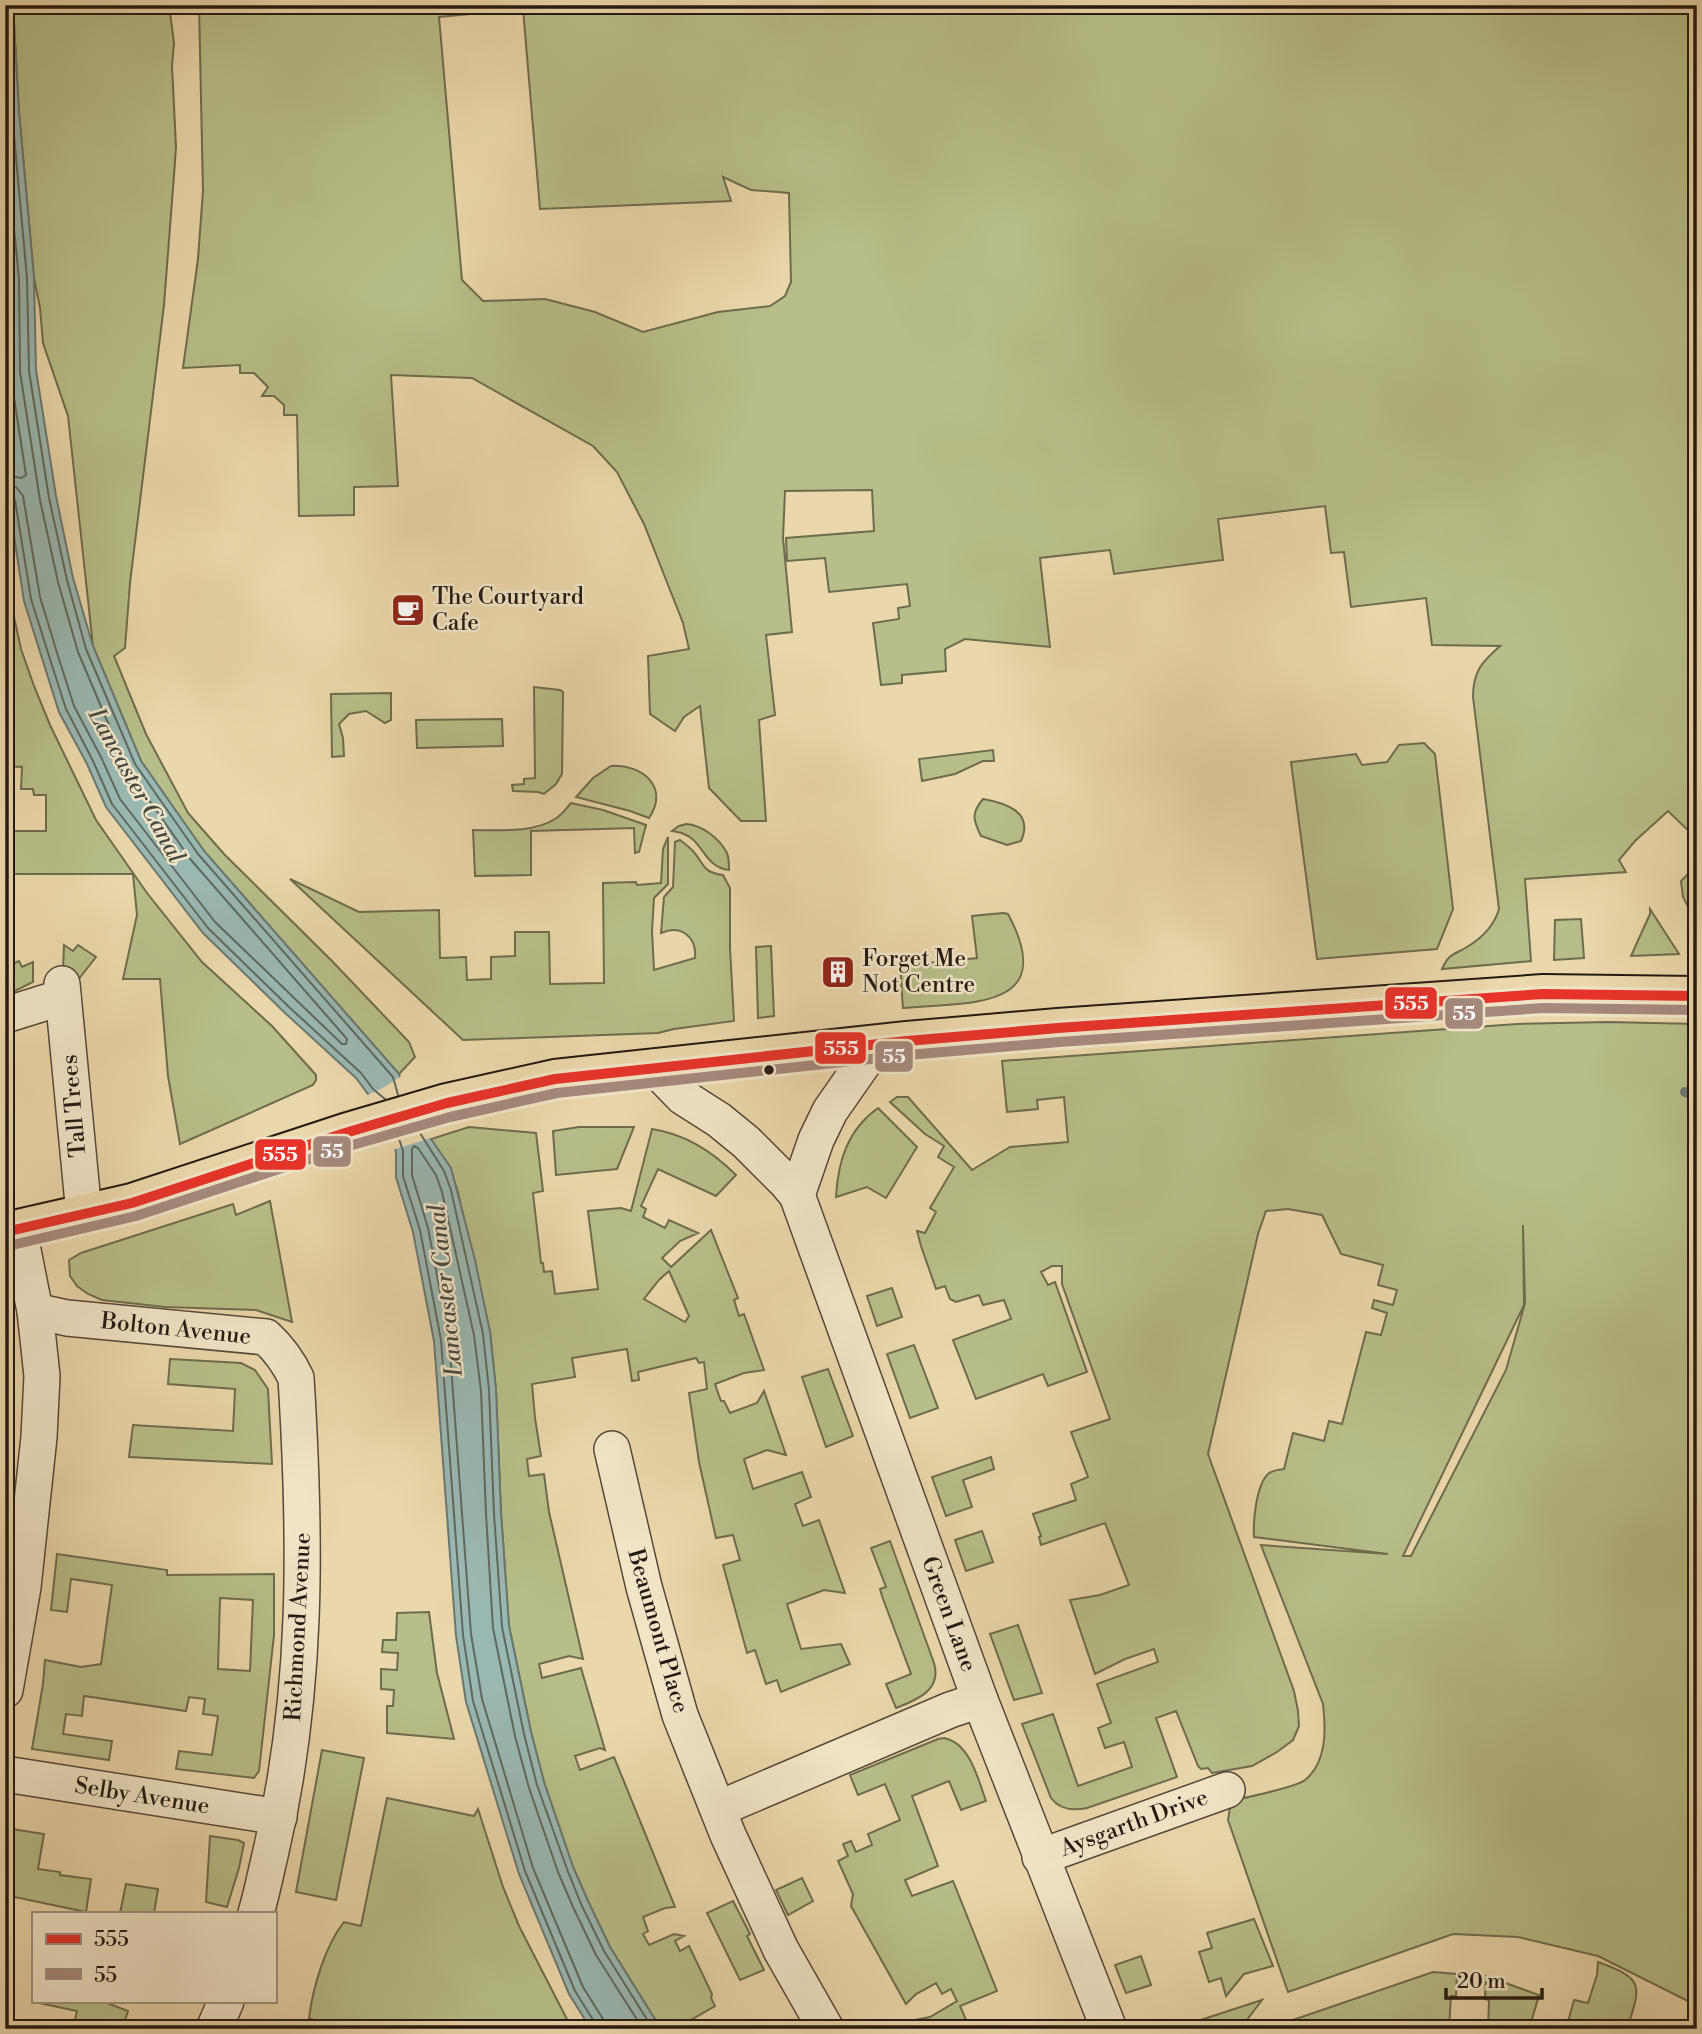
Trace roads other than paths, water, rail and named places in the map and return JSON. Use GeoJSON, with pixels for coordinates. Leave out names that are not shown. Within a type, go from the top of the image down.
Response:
{"type":"FeatureCollection","features":[{"type":"Feature","properties":{"kind":"main road"},"geometry":{"type":"LineString","coordinates":[[12,1231],[132,1203],[345,1133],[447,1103],[555,1079],[1058,1028],[1543,994],[1697,996]]}},
{"type":"Feature","properties":{"kind":"street","name":"Tall Trees"},"geometry":{"type":"LineString","coordinates":[[5,1015],[63,991],[84,1214]]}},
{"type":"Feature","properties":{"kind":"street"},"geometry":{"type":"LineString","coordinates":[[797,1195],[816,1140],[830,1111],[876,1045]]}},
{"type":"Feature","properties":{"kind":"street","name":"Green Lane"},"geometry":{"type":"LineString","coordinates":[[654,1067],[683,1097],[719,1120],[746,1142],[797,1195],[980,1700],[1109,2029]]}},
{"type":"Feature","properties":{"kind":"street"},"geometry":{"type":"LineString","coordinates":[[5,1690],[23,1587],[39,1437],[42,1376],[35,1311],[12,1231]]}},
{"type":"Feature","properties":{"kind":"street","name":"Bolton Avenue"},"geometry":{"type":"LineString","coordinates":[[35,1311],[67,1318],[266,1337],[288,1360],[296,1378]]}},
{"type":"Feature","properties":{"kind":"street","name":"Richmond Avenue"},"geometry":{"type":"LineString","coordinates":[[256,1912],[279,1817],[295,1720],[300,1665],[302,1522],[296,1378]]}},
{"type":"Feature","properties":{"kind":"street","name":"Beaumont Place"},"geometry":{"type":"LineString","coordinates":[[612,1448],[644,1587],[680,1715],[718,1809],[781,1950],[826,2029]]}},
{"type":"Feature","properties":{"kind":"street"},"geometry":{"type":"LineString","coordinates":[[718,1809],[950,1710],[980,1700]]}},
{"type":"Feature","properties":{"kind":"street","name":"Selby Avenue"},"geometry":{"type":"LineString","coordinates":[[5,1774],[279,1817]]}},
{"type":"Feature","properties":{"kind":"street","name":"Aysgarth Drive"},"geometry":{"type":"LineString","coordinates":[[1040,1857],[1227,1790]]}},
{"type":"Feature","properties":{"kind":"street"},"geometry":{"type":"LineString","coordinates":[[214,2029],[226,2002]]}},
{"type":"Feature","properties":{"kind":"water","name":"Lancaster Canal"},"geometry":{"type":"Polygon","coordinates":[[[5,5],[13,5],[19,112],[34,278],[36,370],[56,496],[73,578],[93,646],[141,761],[204,851],[399,1074],[405,1094],[451,1168],[490,1332],[496,1390],[509,1626],[531,1732],[544,1782],[573,1867],[610,1947],[661,2029],[591,2029],[569,1994],[519,1874],[466,1702],[456,1636],[434,1341],[413,1232],[396,1177],[396,1152],[381,1106],[356,1078],[203,933],[106,807],[59,712],[24,601],[5,477],[5,5]]]}},
{"type":"Feature","properties":{"kind":"waterway"},"geometry":{"type":"LineString","coordinates":[[1685,1092],[1697,1096]]}},
{"type":"Feature","properties":{"kind":"place","name":"The Courtyard Cafe"},"geometry":{"type":"Point","coordinates":[408,610]}},
{"type":"Feature","properties":{"kind":"place","name":"Forget Me Not Centre"},"geometry":{"type":"Point","coordinates":[838,972]}}]}
